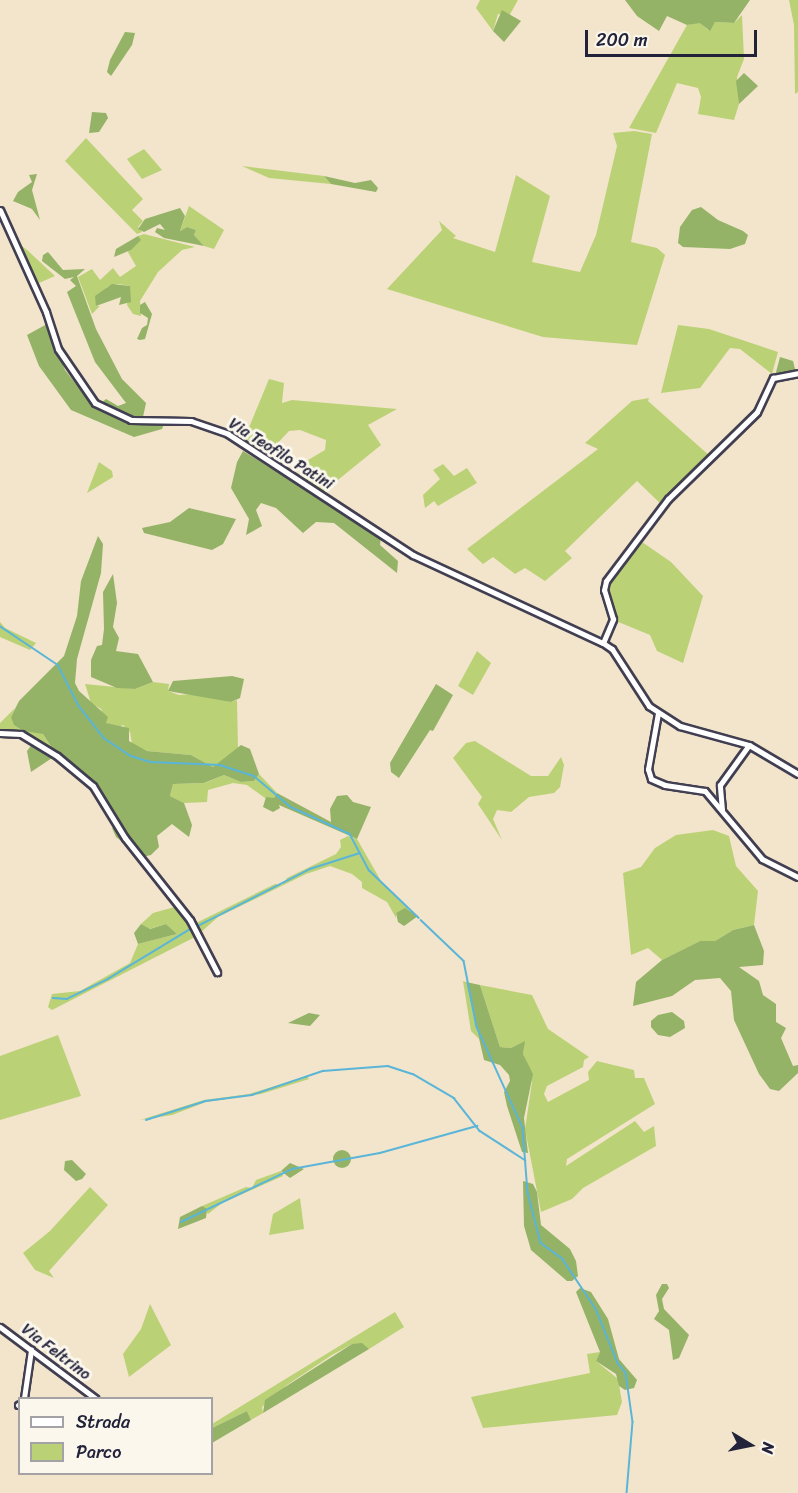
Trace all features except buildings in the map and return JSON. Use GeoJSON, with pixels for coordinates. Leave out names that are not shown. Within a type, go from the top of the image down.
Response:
{"type":"FeatureCollection","features":[{"type":"Feature","properties":{"kind":"street","name":"Via Teofilo Patini"},"geometry":{"type":"LineString","coordinates":[[0,210],[46,312],[58,349],[94,403],[132,420],[178,420],[221,431],[413,555],[603,643],[612,650],[649,706],[658,713]]}},
{"type":"Feature","properties":{"kind":"street"},"geometry":{"type":"LineString","coordinates":[[0,231],[9,232]]}},
{"type":"Feature","properties":{"kind":"street"},"geometry":{"type":"LineString","coordinates":[[603,643],[613,619],[604,590],[606,581],[668,499],[757,412],[773,378],[798,373]]}},
{"type":"Feature","properties":{"kind":"street"},"geometry":{"type":"LineString","coordinates":[[798,774],[748,745],[680,726],[658,713],[648,769],[651,779],[665,785],[705,791],[762,859],[798,877]]}},
{"type":"Feature","properties":{"kind":"street"},"geometry":{"type":"LineString","coordinates":[[0,733],[21,734],[57,756],[93,786],[125,838],[190,920],[217,972]]}},
{"type":"Feature","properties":{"kind":"street"},"geometry":{"type":"LineString","coordinates":[[723,811],[720,785],[748,745]]}},
{"type":"Feature","properties":{"kind":"street","name":"Via Feltrino"},"geometry":{"type":"LineString","coordinates":[[0,1327],[94,1397]]}},
{"type":"Feature","properties":{"kind":"street"},"geometry":{"type":"LineString","coordinates":[[24,1397],[31,1350]]}},
{"type":"Feature","properties":{"kind":"green space"},"geometry":{"type":"Polygon","coordinates":[[[480,0],[518,0],[509,16],[498,14],[493,31],[476,8],[480,0]]]}},
{"type":"Feature","properties":{"kind":"green space"},"geometry":{"type":"Polygon","coordinates":[[[625,0],[750,0],[734,23],[715,22],[710,31],[700,23],[687,25],[667,16],[659,31],[637,16],[625,0]]]}},
{"type":"Feature","properties":{"kind":"green space"},"geometry":{"type":"Polygon","coordinates":[[[789,0],[798,0],[798,92],[795,94],[794,25],[789,0]]]}},
{"type":"Feature","properties":{"kind":"green space"},"geometry":{"type":"Polygon","coordinates":[[[502,10],[521,21],[504,42],[493,31],[502,10]]]}},
{"type":"Feature","properties":{"kind":"green space"},"geometry":{"type":"Polygon","coordinates":[[[742,15],[744,59],[737,77],[739,104],[734,120],[698,114],[701,97],[698,88],[677,83],[656,133],[629,128],[687,25],[700,22],[708,30],[715,22],[734,23],[742,15]]]}},
{"type":"Feature","properties":{"kind":"green space"},"geometry":{"type":"Polygon","coordinates":[[[125,32],[135,33],[132,45],[111,76],[107,72],[110,60],[125,32]]]}},
{"type":"Feature","properties":{"kind":"green space"},"geometry":{"type":"Polygon","coordinates":[[[744,73],[758,86],[739,104],[736,81],[744,73]]]}},
{"type":"Feature","properties":{"kind":"green space"},"geometry":{"type":"Polygon","coordinates":[[[92,112],[106,113],[108,118],[99,132],[89,133],[92,112]]]}},
{"type":"Feature","properties":{"kind":"green space"},"geometry":{"type":"Polygon","coordinates":[[[634,131],[652,134],[631,242],[657,248],[665,255],[637,345],[543,337],[387,289],[442,230],[439,221],[456,236],[453,238],[495,252],[516,175],[550,196],[532,262],[580,272],[596,235],[617,146],[613,133],[634,131]]]}},
{"type":"Feature","properties":{"kind":"green space"},"geometry":{"type":"Polygon","coordinates":[[[86,138],[143,199],[132,210],[143,221],[138,227],[142,232],[137,234],[65,161],[86,138]]]}},
{"type":"Feature","properties":{"kind":"green space"},"geometry":{"type":"Polygon","coordinates":[[[144,149],[162,170],[142,179],[127,159],[144,149]]]}},
{"type":"Feature","properties":{"kind":"green space"},"geometry":{"type":"Polygon","coordinates":[[[242,166],[324,176],[331,184],[269,178],[242,166]]]}},
{"type":"Feature","properties":{"kind":"green space"},"geometry":{"type":"Polygon","coordinates":[[[37,174],[32,190],[40,220],[32,209],[13,201],[18,192],[32,182],[29,175],[37,174]]]}},
{"type":"Feature","properties":{"kind":"green space"},"geometry":{"type":"Polygon","coordinates":[[[324,176],[355,183],[371,180],[378,188],[376,192],[331,184],[324,176]]]}},
{"type":"Feature","properties":{"kind":"green space"},"geometry":{"type":"Polygon","coordinates":[[[189,206],[224,230],[214,249],[204,246],[194,235],[196,230],[187,227],[180,231],[189,206]]]}},
{"type":"Feature","properties":{"kind":"green space"},"geometry":{"type":"Polygon","coordinates":[[[701,207],[718,220],[748,235],[745,244],[730,249],[683,247],[678,243],[680,227],[692,210],[701,207]]]}},
{"type":"Feature","properties":{"kind":"green space"},"geometry":{"type":"Polygon","coordinates":[[[180,208],[185,216],[180,231],[187,227],[196,230],[194,235],[204,246],[164,238],[155,232],[157,228],[165,230],[160,224],[144,232],[138,229],[145,219],[180,208]]]}},
{"type":"Feature","properties":{"kind":"green space"},"geometry":{"type":"Polygon","coordinates":[[[144,234],[195,247],[182,250],[158,272],[140,301],[141,316],[133,314],[127,305],[130,286],[118,284],[107,287],[96,306],[100,306],[92,314],[78,277],[92,269],[100,280],[113,268],[120,277],[136,266],[128,252],[138,236],[144,234]]]}},
{"type":"Feature","properties":{"kind":"green space"},"geometry":{"type":"Polygon","coordinates":[[[138,236],[141,240],[131,250],[114,257],[116,249],[138,236]]]}},
{"type":"Feature","properties":{"kind":"green space"},"geometry":{"type":"Polygon","coordinates":[[[20,245],[26,249],[55,276],[39,283],[20,245]]]}},
{"type":"Feature","properties":{"kind":"green space"},"geometry":{"type":"Polygon","coordinates":[[[48,252],[63,270],[85,269],[77,276],[96,329],[122,379],[146,403],[143,417],[127,417],[100,404],[106,399],[118,406],[126,403],[95,362],[67,292],[76,286],[70,280],[74,277],[65,279],[42,261],[43,255],[48,252]]]}},
{"type":"Feature","properties":{"kind":"green space"},"geometry":{"type":"Polygon","coordinates":[[[112,284],[130,286],[131,302],[119,305],[121,297],[96,306],[95,296],[112,284]]]}},
{"type":"Feature","properties":{"kind":"green space"},"geometry":{"type":"Polygon","coordinates":[[[145,302],[152,314],[145,339],[140,340],[137,339],[142,328],[147,325],[148,318],[140,313],[140,305],[145,302]]]}},
{"type":"Feature","properties":{"kind":"green space"},"geometry":{"type":"Polygon","coordinates":[[[47,324],[65,370],[92,405],[123,420],[164,424],[162,429],[134,437],[71,410],[39,366],[27,335],[47,324]]]}},
{"type":"Feature","properties":{"kind":"green space"},"geometry":{"type":"Polygon","coordinates":[[[678,325],[709,329],[778,352],[772,374],[740,349],[730,348],[700,388],[661,393],[678,325]]]}},
{"type":"Feature","properties":{"kind":"green space"},"geometry":{"type":"Polygon","coordinates":[[[780,357],[793,361],[796,373],[775,376],[780,357]]]}},
{"type":"Feature","properties":{"kind":"green space"},"geometry":{"type":"Polygon","coordinates":[[[269,379],[284,383],[282,403],[292,400],[397,409],[368,425],[381,445],[323,492],[300,480],[303,463],[325,450],[326,440],[300,430],[289,431],[275,446],[258,452],[243,442],[269,379]]]}},
{"type":"Feature","properties":{"kind":"green space"},"geometry":{"type":"Polygon","coordinates":[[[649,398],[648,401],[711,457],[662,505],[637,481],[565,551],[572,558],[545,581],[525,568],[515,574],[493,557],[483,564],[467,549],[598,449],[585,443],[632,401],[649,398]]]}},
{"type":"Feature","properties":{"kind":"green space"},"geometry":{"type":"Polygon","coordinates":[[[243,451],[381,537],[380,545],[398,561],[397,573],[334,523],[316,522],[303,533],[276,508],[261,503],[256,510],[262,526],[246,535],[249,519],[231,488],[237,462],[243,451]]]}},
{"type":"Feature","properties":{"kind":"green space"},"geometry":{"type":"Polygon","coordinates":[[[99,462],[112,471],[113,477],[87,493],[99,462]]]}},
{"type":"Feature","properties":{"kind":"green space"},"geometry":{"type":"Polygon","coordinates":[[[443,464],[454,476],[467,468],[477,483],[438,506],[434,501],[425,508],[423,495],[440,479],[433,470],[443,464]]]}},
{"type":"Feature","properties":{"kind":"green space"},"geometry":{"type":"Polygon","coordinates":[[[189,508],[236,519],[223,544],[212,550],[144,533],[142,528],[170,522],[189,508]]]}},
{"type":"Feature","properties":{"kind":"green space"},"geometry":{"type":"Polygon","coordinates":[[[98,536],[103,544],[101,573],[77,659],[75,683],[79,691],[108,717],[106,723],[129,728],[129,741],[147,751],[191,755],[213,767],[241,745],[250,749],[259,774],[254,781],[241,782],[224,775],[204,783],[173,784],[170,796],[184,803],[192,825],[189,837],[172,824],[157,836],[159,847],[151,855],[142,857],[130,841],[124,843],[116,837],[112,828],[119,823],[85,774],[54,751],[43,734],[24,731],[14,725],[11,717],[19,701],[64,656],[77,616],[81,581],[98,536]]]}},
{"type":"Feature","properties":{"kind":"green space"},"geometry":{"type":"Polygon","coordinates":[[[642,542],[671,562],[703,596],[683,663],[657,651],[650,635],[616,621],[606,597],[606,583],[642,542]]]}},
{"type":"Feature","properties":{"kind":"green space"},"geometry":{"type":"Polygon","coordinates":[[[113,574],[117,603],[113,627],[119,638],[116,651],[138,654],[153,682],[135,689],[117,688],[91,677],[91,660],[97,646],[102,645],[103,592],[113,574]]]}},
{"type":"Feature","properties":{"kind":"green space"},"geometry":{"type":"Polygon","coordinates":[[[0,622],[5,628],[36,643],[30,650],[0,637],[0,622]]]}},
{"type":"Feature","properties":{"kind":"green space"},"geometry":{"type":"Polygon","coordinates":[[[477,651],[491,663],[473,695],[458,686],[477,651]]]}},
{"type":"Feature","properties":{"kind":"green space"},"geometry":{"type":"Polygon","coordinates":[[[232,676],[244,679],[240,698],[231,702],[168,691],[173,681],[232,676]]]}},
{"type":"Feature","properties":{"kind":"green space"},"geometry":{"type":"Polygon","coordinates":[[[153,682],[169,684],[168,691],[179,695],[195,694],[231,702],[237,700],[238,749],[235,753],[213,767],[191,755],[147,751],[132,744],[130,732],[123,725],[116,728],[106,723],[101,709],[91,703],[85,684],[135,689],[153,682]]]}},
{"type":"Feature","properties":{"kind":"green space"},"geometry":{"type":"Polygon","coordinates":[[[436,684],[453,695],[433,731],[430,730],[399,778],[391,772],[390,763],[436,684]]]}},
{"type":"Feature","properties":{"kind":"green space"},"geometry":{"type":"Polygon","coordinates":[[[15,708],[11,717],[43,734],[54,751],[20,731],[0,731],[0,723],[15,708]]]}},
{"type":"Feature","properties":{"kind":"green space"},"geometry":{"type":"Polygon","coordinates":[[[475,741],[531,776],[548,776],[561,757],[564,765],[560,787],[554,793],[529,797],[511,812],[497,810],[493,819],[502,840],[478,804],[482,797],[453,758],[466,743],[475,741]]]}},
{"type":"Feature","properties":{"kind":"green space"},"geometry":{"type":"Polygon","coordinates":[[[33,743],[55,756],[31,772],[27,751],[33,743]]]}},
{"type":"Feature","properties":{"kind":"green space"},"geometry":{"type":"Polygon","coordinates":[[[259,774],[277,793],[274,798],[265,798],[247,785],[233,783],[208,790],[207,802],[184,803],[170,796],[173,784],[205,783],[224,775],[241,782],[254,781],[259,774]]]}},
{"type":"Feature","properties":{"kind":"green space"},"geometry":{"type":"Polygon","coordinates":[[[277,793],[331,822],[330,809],[337,796],[347,795],[353,802],[371,807],[357,839],[279,805],[280,808],[273,812],[263,807],[266,797],[274,798],[277,793]]]}},
{"type":"Feature","properties":{"kind":"green space"},"geometry":{"type":"Polygon","coordinates":[[[713,830],[729,836],[736,866],[758,891],[754,925],[733,930],[715,941],[700,941],[662,960],[648,948],[631,955],[623,873],[641,867],[655,848],[676,835],[713,830]]]}},
{"type":"Feature","properties":{"kind":"green space"},"geometry":{"type":"Polygon","coordinates":[[[348,836],[357,839],[381,881],[409,909],[396,913],[396,918],[387,902],[362,888],[362,882],[352,874],[330,866],[306,874],[218,917],[200,933],[196,923],[275,884],[282,885],[287,878],[336,854],[341,847],[340,840],[348,836]]]}},
{"type":"Feature","properties":{"kind":"green space"},"geometry":{"type":"Polygon","coordinates":[[[178,906],[195,937],[52,1010],[48,1007],[52,994],[80,991],[130,963],[138,944],[177,934],[166,924],[149,929],[141,924],[153,913],[178,906]]]}},
{"type":"Feature","properties":{"kind":"green space"},"geometry":{"type":"Polygon","coordinates":[[[405,908],[418,916],[404,926],[398,922],[396,913],[405,908]]]}},
{"type":"Feature","properties":{"kind":"green space"},"geometry":{"type":"Polygon","coordinates":[[[141,924],[150,929],[166,924],[177,934],[138,944],[134,933],[141,924]]]}},
{"type":"Feature","properties":{"kind":"green space"},"geometry":{"type":"Polygon","coordinates":[[[754,925],[764,951],[763,965],[739,967],[759,981],[763,995],[776,1004],[776,1022],[786,1028],[781,1038],[793,1066],[798,1065],[798,1073],[779,1091],[770,1089],[759,1074],[734,1020],[731,991],[720,978],[695,980],[672,996],[633,1006],[636,982],[662,960],[700,941],[715,941],[733,930],[754,925]]]}},
{"type":"Feature","properties":{"kind":"green space"},"geometry":{"type":"Polygon","coordinates":[[[463,981],[466,982],[479,1039],[471,1031],[463,981]]]}},
{"type":"Feature","properties":{"kind":"green space"},"geometry":{"type":"Polygon","coordinates":[[[466,982],[480,985],[500,1047],[511,1048],[525,1041],[523,1054],[533,1074],[524,1118],[528,1153],[522,1152],[507,1106],[504,1092],[510,1081],[509,1075],[500,1065],[484,1060],[466,982]]]}},
{"type":"Feature","properties":{"kind":"green space"},"geometry":{"type":"Polygon","coordinates":[[[480,985],[532,995],[548,1029],[589,1057],[584,1060],[583,1067],[547,1086],[544,1094],[548,1102],[589,1080],[588,1072],[597,1061],[634,1070],[635,1078],[644,1078],[655,1104],[567,1159],[566,1166],[635,1121],[644,1132],[654,1126],[656,1146],[583,1188],[572,1199],[541,1212],[525,1129],[532,1082],[523,1054],[524,1042],[511,1048],[500,1047],[480,985]]]}},
{"type":"Feature","properties":{"kind":"green space"},"geometry":{"type":"Polygon","coordinates":[[[672,1012],[684,1021],[685,1028],[670,1037],[658,1035],[651,1027],[651,1021],[658,1015],[672,1012]]]}},
{"type":"Feature","properties":{"kind":"green space"},"geometry":{"type":"Polygon","coordinates":[[[309,1013],[320,1015],[310,1026],[288,1023],[309,1013]]]}},
{"type":"Feature","properties":{"kind":"green space"},"geometry":{"type":"Polygon","coordinates":[[[58,1035],[81,1096],[0,1120],[0,1056],[58,1035]]]}},
{"type":"Feature","properties":{"kind":"green space"},"geometry":{"type":"Polygon","coordinates":[[[307,1076],[309,1079],[261,1094],[206,1102],[172,1115],[140,1120],[204,1100],[249,1094],[307,1076]]]}},
{"type":"Feature","properties":{"kind":"green space"},"geometry":{"type":"Polygon","coordinates":[[[342,1150],[348,1153],[351,1159],[348,1165],[342,1168],[336,1165],[333,1159],[336,1153],[342,1150]]]}},
{"type":"Feature","properties":{"kind":"green space"},"geometry":{"type":"Polygon","coordinates":[[[72,1160],[86,1174],[82,1179],[76,1181],[64,1170],[65,1161],[72,1160]]]}},
{"type":"Feature","properties":{"kind":"green space"},"geometry":{"type":"Polygon","coordinates":[[[290,1163],[304,1169],[290,1178],[281,1171],[290,1163]]]}},
{"type":"Feature","properties":{"kind":"green space"},"geometry":{"type":"Polygon","coordinates":[[[281,1171],[283,1176],[222,1203],[208,1214],[202,1206],[246,1187],[252,1188],[256,1180],[281,1171]]]}},
{"type":"Feature","properties":{"kind":"green space"},"geometry":{"type":"Polygon","coordinates":[[[523,1181],[533,1184],[537,1192],[541,1225],[570,1249],[576,1261],[578,1276],[572,1281],[567,1281],[531,1250],[524,1226],[523,1181]]]}},
{"type":"Feature","properties":{"kind":"green space"},"geometry":{"type":"Polygon","coordinates":[[[90,1187],[108,1205],[49,1271],[54,1278],[35,1270],[23,1253],[50,1231],[90,1187]]]}},
{"type":"Feature","properties":{"kind":"green space"},"geometry":{"type":"Polygon","coordinates":[[[300,1198],[304,1229],[269,1235],[273,1214],[300,1198]]]}},
{"type":"Feature","properties":{"kind":"green space"},"geometry":{"type":"Polygon","coordinates":[[[202,1206],[207,1209],[206,1218],[178,1229],[180,1217],[202,1206]]]}},
{"type":"Feature","properties":{"kind":"green space"},"geometry":{"type":"Polygon","coordinates":[[[662,1284],[667,1284],[669,1288],[662,1299],[664,1309],[689,1335],[679,1358],[673,1360],[669,1330],[654,1319],[659,1311],[656,1295],[662,1284]]]}},
{"type":"Feature","properties":{"kind":"green space"},"geometry":{"type":"Polygon","coordinates":[[[580,1288],[591,1292],[608,1319],[619,1359],[637,1380],[634,1388],[625,1390],[619,1386],[616,1374],[596,1361],[600,1352],[576,1292],[580,1288]]]}},
{"type":"Feature","properties":{"kind":"green space"},"geometry":{"type":"Polygon","coordinates":[[[150,1304],[171,1345],[129,1377],[123,1354],[141,1329],[150,1304]]]}},
{"type":"Feature","properties":{"kind":"green space"},"geometry":{"type":"Polygon","coordinates":[[[395,1312],[404,1327],[369,1349],[352,1344],[332,1355],[287,1385],[262,1407],[263,1413],[251,1420],[247,1411],[213,1428],[213,1423],[395,1312]]]}},
{"type":"Feature","properties":{"kind":"green space"},"geometry":{"type":"Polygon","coordinates":[[[362,1343],[369,1349],[263,1413],[265,1400],[352,1344],[362,1343]]]}},
{"type":"Feature","properties":{"kind":"green space"},"geometry":{"type":"Polygon","coordinates":[[[600,1352],[596,1361],[618,1379],[622,1402],[617,1415],[483,1428],[471,1397],[590,1373],[587,1354],[600,1352]]]}},
{"type":"Feature","properties":{"kind":"green space"},"geometry":{"type":"Polygon","coordinates":[[[247,1411],[251,1420],[213,1442],[213,1428],[247,1411]]]}},
{"type":"Feature","properties":{"kind":"waterway"},"geometry":{"type":"LineString","coordinates":[[0,626],[58,665],[79,706],[104,738],[131,756],[151,762],[220,765],[254,776],[291,807],[350,834],[369,870],[419,918]]}},
{"type":"Feature","properties":{"kind":"waterway"},"geometry":{"type":"LineString","coordinates":[[198,926],[310,869],[360,853]]}},
{"type":"Feature","properties":{"kind":"waterway"},"geometry":{"type":"LineString","coordinates":[[421,920],[464,961],[477,1027],[523,1128],[528,1193],[541,1243],[562,1258],[596,1309],[618,1363],[626,1373],[633,1422],[627,1493]]}},
{"type":"Feature","properties":{"kind":"waterway"},"geometry":{"type":"LineString","coordinates":[[53,998],[67,999],[108,979],[192,928]]}},
{"type":"Feature","properties":{"kind":"waterway"},"geometry":{"type":"LineString","coordinates":[[146,1120],[206,1101],[252,1095],[323,1071],[388,1066],[413,1074],[454,1098],[480,1131],[525,1160]]}},
{"type":"Feature","properties":{"kind":"waterway"},"geometry":{"type":"LineString","coordinates":[[181,1222],[292,1169],[380,1153],[477,1126]]}}]}
